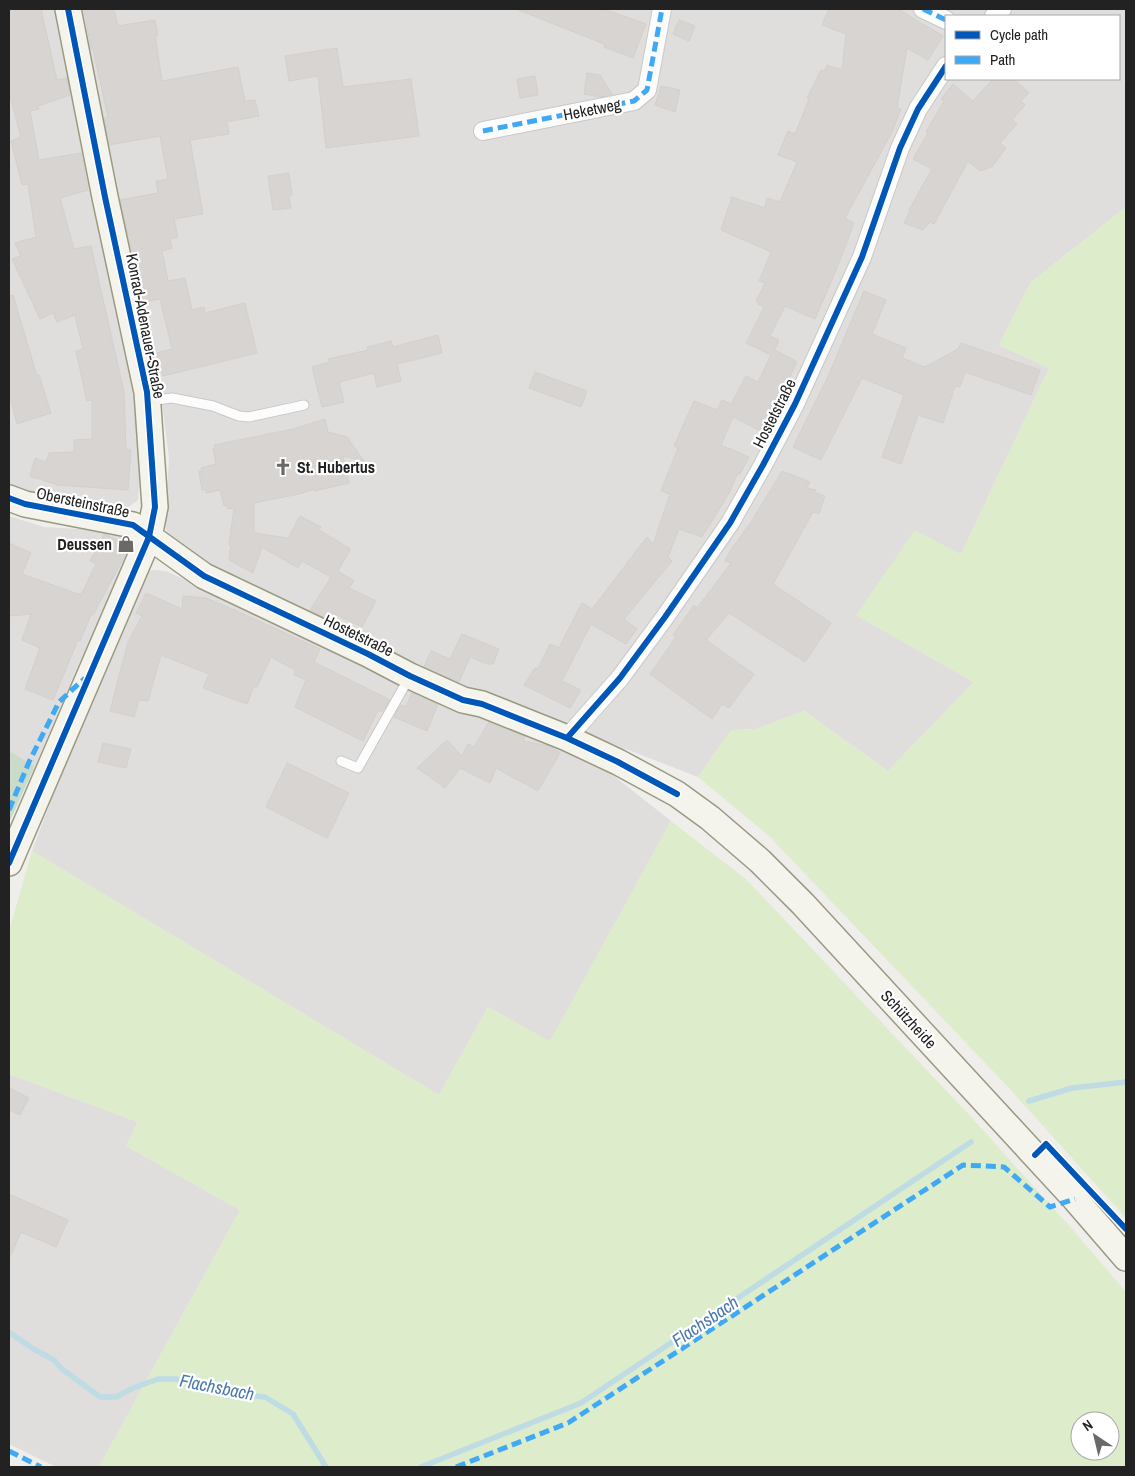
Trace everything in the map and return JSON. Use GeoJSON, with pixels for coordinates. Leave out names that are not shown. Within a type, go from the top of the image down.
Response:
{"type":"FeatureCollection","features":[{"type":"Feature","properties":{"kind":"street","name":"Konrad-Adenauer-Straße"},"geometry":{"type":"LineString","coordinates":[[9,863],[149,537],[154,507],[148,400],[68,9]]}},
{"type":"Feature","properties":{"kind":"street","name":"Heketweg"},"geometry":{"type":"LineString","coordinates":[[483,131],[634,100],[647,90],[662,9]]}},
{"type":"Feature","properties":{"kind":"street"},"geometry":{"type":"LineString","coordinates":[[924,9],[945,20]]}},
{"type":"Feature","properties":{"kind":"street","name":"Hostetstraße"},"geometry":{"type":"LineString","coordinates":[[567,738],[620,678],[664,618],[730,523],[763,465],[795,404],[862,257],[883,194],[918,109],[945,68]]}},
{"type":"Feature","properties":{"kind":"street","name":"Obersteinstraße"},"geometry":{"type":"LineString","coordinates":[[9,498],[25,504],[132,525],[149,537]]}},
{"type":"Feature","properties":{"kind":"street","name":"Hostetstraße"},"geometry":{"type":"LineString","coordinates":[[149,537],[204,576],[410,676],[463,700],[482,704],[567,738],[618,762],[678,794]]}},
{"type":"Feature","properties":{"kind":"street","name":"Schützheide"},"geometry":{"type":"LineString","coordinates":[[678,794],[710,818],[760,861],[797,898],[989,1104],[1126,1258]]}},
{"type":"Feature","properties":{"kind":"lane"},"geometry":{"type":"LineString","coordinates":[[148,400],[172,398],[213,406],[239,416],[249,417],[304,405]]}},
{"type":"Feature","properties":{"kind":"lane"},"geometry":{"type":"LineString","coordinates":[[341,761],[358,768],[410,676]]}},
{"type":"Feature","properties":{"kind":"shaded area"},"geometry":{"type":"Polygon","coordinates":[[[9,9],[56,9],[133,388],[141,460],[138,500],[121,512],[9,492],[9,9]]]}},
{"type":"Feature","properties":{"kind":"shaded area"},"geometry":{"type":"Polygon","coordinates":[[[76,9],[1126,9],[1126,207],[1031,282],[999,345],[1049,368],[961,554],[856,615],[974,682],[888,771],[804,711],[756,729],[731,730],[698,777],[471,689],[465,693],[185,555],[168,541],[165,523],[169,458],[159,379],[98,121],[76,9]]]}},
{"type":"Feature","properties":{"kind":"shaded area"},"geometry":{"type":"Polygon","coordinates":[[[9,516],[44,527],[113,531],[130,535],[135,542],[136,549],[77,668],[35,766],[9,751],[9,516]]]}},
{"type":"Feature","properties":{"kind":"shaded area"},"geometry":{"type":"Polygon","coordinates":[[[147,571],[166,571],[595,761],[671,821],[550,1042],[488,1007],[439,1095],[32,851],[84,713],[147,571]]]}},
{"type":"Feature","properties":{"kind":"shaded area"},"geometry":{"type":"Polygon","coordinates":[[[9,1074],[138,1122],[126,1146],[240,1210],[99,1467],[56,1467],[9,1444],[9,1074]]]}},
{"type":"Feature","properties":{"kind":"green space"},"geometry":{"type":"Polygon","coordinates":[[[1126,207],[1126,1218],[1007,1086],[769,836],[698,777],[731,730],[756,729],[804,711],[888,771],[974,682],[856,615],[915,530],[961,554],[1049,368],[999,345],[1031,282],[1126,207]]]}},
{"type":"Feature","properties":{"kind":"green space"},"geometry":{"type":"Polygon","coordinates":[[[9,751],[35,766],[9,823],[9,751]]]}},
{"type":"Feature","properties":{"kind":"green space"},"geometry":{"type":"Polygon","coordinates":[[[671,821],[747,880],[973,1119],[1126,1292],[1126,1467],[99,1467],[240,1210],[126,1146],[138,1122],[9,1074],[9,931],[32,851],[439,1095],[488,1007],[550,1041],[671,821]]]}},
{"type":"Feature","properties":{"kind":"building"},"geometry":{"type":"Polygon","coordinates":[[[9,9],[41,9],[57,80],[67,78],[70,95],[38,106],[39,109],[30,111],[39,160],[81,153],[88,190],[60,198],[74,249],[91,246],[124,392],[126,450],[131,450],[128,490],[58,485],[30,476],[35,458],[46,462],[49,453],[74,452],[74,440],[92,439],[92,400],[87,401],[76,351],[83,349],[75,315],[57,322],[53,313],[40,319],[12,259],[21,256],[15,243],[36,237],[28,184],[22,185],[11,141],[21,137],[9,92],[9,9]]]}},
{"type":"Feature","properties":{"kind":"building"},"geometry":{"type":"Polygon","coordinates":[[[84,9],[114,9],[118,26],[155,20],[158,35],[155,35],[162,81],[238,67],[245,101],[255,100],[259,116],[227,122],[229,134],[190,140],[203,214],[174,219],[178,237],[170,239],[172,248],[162,251],[168,281],[185,278],[192,310],[204,307],[205,313],[245,303],[257,353],[163,376],[157,353],[172,349],[160,299],[143,302],[120,200],[158,193],[156,181],[168,179],[160,136],[109,145],[104,118],[108,117],[93,49],[91,49],[84,9]]]}},
{"type":"Feature","properties":{"kind":"building"},"geometry":{"type":"Polygon","coordinates":[[[516,9],[604,9],[646,24],[633,58],[604,47],[604,44],[516,9]]]}},
{"type":"Feature","properties":{"kind":"building"},"geometry":{"type":"Polygon","coordinates":[[[829,9],[898,9],[943,36],[928,60],[907,48],[897,108],[901,109],[892,132],[845,218],[854,223],[815,319],[785,306],[770,336],[779,340],[775,350],[797,362],[763,432],[733,417],[721,445],[749,457],[740,474],[738,473],[728,495],[702,537],[679,529],[668,557],[672,561],[624,619],[637,629],[626,644],[591,624],[562,681],[581,690],[570,708],[524,685],[535,668],[538,669],[550,644],[559,648],[582,603],[592,609],[647,537],[653,544],[670,494],[661,491],[678,448],[674,446],[694,401],[717,410],[722,400],[731,404],[746,376],[758,382],[771,355],[746,343],[764,307],[756,301],[765,283],[759,281],[771,252],[721,230],[732,197],[765,208],[767,198],[780,202],[797,162],[778,155],[788,131],[795,134],[809,99],[807,98],[821,70],[824,71],[827,65],[842,70],[846,34],[822,25],[829,9]]]}},
{"type":"Feature","properties":{"kind":"building"},"geometry":{"type":"Polygon","coordinates":[[[679,20],[695,26],[689,41],[673,34],[679,20]]]}},
{"type":"Feature","properties":{"kind":"building"},"geometry":{"type":"Polygon","coordinates":[[[337,48],[343,87],[411,79],[419,136],[326,148],[318,76],[289,81],[285,56],[337,48]]]}},
{"type":"Feature","properties":{"kind":"building"},"geometry":{"type":"Polygon","coordinates":[[[587,73],[600,75],[612,94],[601,97],[584,94],[587,73]]]}},
{"type":"Feature","properties":{"kind":"building"},"geometry":{"type":"Polygon","coordinates":[[[535,76],[538,95],[520,98],[517,79],[535,76]]]}},
{"type":"Feature","properties":{"kind":"building"},"geometry":{"type":"Polygon","coordinates":[[[992,80],[1015,80],[1029,93],[1021,101],[1025,105],[1012,120],[1017,124],[1000,143],[1006,148],[992,167],[980,171],[968,161],[934,224],[930,222],[923,230],[904,223],[909,210],[932,169],[913,159],[944,101],[941,99],[953,84],[973,101],[992,80]]]}},
{"type":"Feature","properties":{"kind":"building"},"geometry":{"type":"Polygon","coordinates":[[[661,86],[680,90],[675,112],[655,105],[661,86]]]}},
{"type":"Feature","properties":{"kind":"building"},"geometry":{"type":"Polygon","coordinates":[[[289,173],[292,195],[289,195],[291,208],[273,210],[268,176],[289,173]]]}},
{"type":"Feature","properties":{"kind":"building"},"geometry":{"type":"Polygon","coordinates":[[[864,291],[886,300],[872,334],[906,348],[902,358],[925,367],[958,349],[961,343],[1040,370],[1031,395],[965,372],[960,387],[955,386],[943,423],[918,415],[901,464],[882,457],[904,395],[862,378],[821,460],[793,447],[827,379],[864,291]]]}},
{"type":"Feature","properties":{"kind":"building"},"geometry":{"type":"Polygon","coordinates":[[[13,295],[37,376],[39,375],[51,413],[17,424],[9,393],[9,296],[13,295]]]}},
{"type":"Feature","properties":{"kind":"building"},"geometry":{"type":"Polygon","coordinates":[[[438,335],[442,353],[397,364],[401,381],[377,387],[374,373],[339,382],[344,402],[322,407],[312,367],[329,362],[328,359],[368,350],[367,347],[391,341],[393,347],[438,335]]]}},
{"type":"Feature","properties":{"kind":"building"},"geometry":{"type":"Polygon","coordinates":[[[535,372],[587,391],[581,407],[529,388],[535,372]]]}},
{"type":"Feature","properties":{"kind":"building"},"geometry":{"type":"Polygon","coordinates":[[[325,419],[328,432],[347,437],[364,461],[343,456],[349,483],[254,503],[254,533],[288,538],[300,516],[321,527],[319,530],[349,548],[350,550],[338,571],[354,581],[349,588],[376,601],[362,627],[333,613],[329,620],[310,610],[331,577],[302,561],[298,568],[262,547],[253,573],[229,560],[234,508],[228,509],[227,505],[224,506],[220,490],[206,493],[206,490],[202,490],[199,471],[202,471],[201,468],[216,464],[214,445],[293,429],[325,419]]]}},
{"type":"Feature","properties":{"kind":"building"},"geometry":{"type":"Polygon","coordinates":[[[782,471],[810,482],[807,488],[816,490],[814,492],[825,496],[819,514],[813,512],[773,584],[831,623],[805,662],[729,613],[706,640],[754,674],[729,708],[722,704],[712,719],[650,674],[676,637],[673,635],[694,605],[697,608],[731,563],[725,561],[730,551],[751,522],[782,471]]]}},
{"type":"Feature","properties":{"kind":"building"},"geometry":{"type":"Polygon","coordinates":[[[104,534],[130,546],[93,615],[91,615],[80,641],[78,640],[53,700],[25,689],[40,648],[22,640],[31,614],[9,616],[9,543],[31,553],[22,574],[81,595],[96,564],[90,561],[104,534]]]}},
{"type":"Feature","properties":{"kind":"building"},"geometry":{"type":"Polygon","coordinates":[[[146,593],[182,609],[183,596],[206,598],[237,611],[320,649],[314,662],[390,700],[382,712],[378,710],[363,741],[295,707],[306,680],[294,675],[295,670],[271,657],[257,687],[254,686],[247,704],[203,688],[209,674],[161,655],[148,701],[139,700],[134,717],[110,711],[128,642],[142,616],[136,613],[146,593]]]}},
{"type":"Feature","properties":{"kind":"building"},"geometry":{"type":"Polygon","coordinates":[[[462,634],[499,649],[493,664],[487,664],[470,657],[459,682],[424,667],[431,651],[450,659],[462,634]]]}},
{"type":"Feature","properties":{"kind":"building"},"geometry":{"type":"Polygon","coordinates":[[[412,693],[438,704],[427,731],[394,717],[401,705],[406,707],[412,693]]]}},
{"type":"Feature","properties":{"kind":"building"},"geometry":{"type":"Polygon","coordinates":[[[489,722],[525,736],[523,741],[549,746],[560,753],[538,791],[496,768],[490,783],[460,768],[445,788],[417,768],[447,740],[462,756],[468,744],[474,747],[489,722]]]}},
{"type":"Feature","properties":{"kind":"building"},"geometry":{"type":"Polygon","coordinates":[[[103,743],[131,749],[126,768],[98,762],[103,743]]]}},
{"type":"Feature","properties":{"kind":"building"},"geometry":{"type":"Polygon","coordinates":[[[287,763],[349,793],[327,838],[266,807],[287,763]]]}},
{"type":"Feature","properties":{"kind":"building"},"geometry":{"type":"Polygon","coordinates":[[[9,1088],[29,1098],[20,1115],[9,1110],[9,1088]]]}},
{"type":"Feature","properties":{"kind":"building"},"geometry":{"type":"Polygon","coordinates":[[[9,1194],[68,1220],[56,1247],[21,1232],[9,1259],[9,1194]]]}},
{"type":"Feature","properties":{"kind":"waterway","name":"Flachsbach"},"geometry":{"type":"LineString","coordinates":[[1029,1101],[1072,1088],[1126,1082]]}},
{"type":"Feature","properties":{"kind":"waterway","name":"Flachsbach"},"geometry":{"type":"LineString","coordinates":[[421,1467],[581,1403],[971,1142]]}},
{"type":"Feature","properties":{"kind":"waterway","name":"Flachsbach"},"geometry":{"type":"LineString","coordinates":[[9,1332],[54,1360],[62,1369],[100,1397],[116,1397],[133,1388],[158,1379],[176,1379],[232,1393],[265,1397],[293,1414],[326,1467]]}},
{"type":"Feature","properties":{"kind":"marked path"},"geometry":{"type":"LineString","coordinates":[[483,131],[634,101],[647,90],[662,9]]}},
{"type":"Feature","properties":{"kind":"marked path"},"geometry":{"type":"LineString","coordinates":[[923,9],[945,20]]}},
{"type":"Feature","properties":{"kind":"marked path"},"geometry":{"type":"LineString","coordinates":[[9,810],[29,762],[59,702],[85,678]]}},
{"type":"Feature","properties":{"kind":"marked path"},"geometry":{"type":"LineString","coordinates":[[456,1467],[568,1423],[963,1165],[1004,1167],[1050,1207],[1075,1199]]}},
{"type":"Feature","properties":{"kind":"marked path"},"geometry":{"type":"LineString","coordinates":[[9,1451],[41,1467]]}},
{"type":"Feature","properties":{"kind":"cycle path"},"geometry":{"type":"LineString","coordinates":[[9,863],[149,537],[155,507],[147,392],[105,197],[68,9]]}},
{"type":"Feature","properties":{"kind":"cycle path"},"geometry":{"type":"LineString","coordinates":[[567,738],[620,678],[665,617],[730,523],[763,465],[795,404],[862,257],[900,148],[918,109],[945,68]]}},
{"type":"Feature","properties":{"kind":"cycle path"},"geometry":{"type":"LineString","coordinates":[[9,498],[25,504],[133,525],[204,576],[463,700],[482,704],[567,738],[618,762],[677,794]]}},
{"type":"Feature","properties":{"kind":"cycle path"},"geometry":{"type":"LineString","coordinates":[[1035,1155],[1046,1144],[1126,1229]]}},
{"type":"Feature","properties":{"kind":"place","name":"St. Hubertus"},"geometry":{"type":"Point","coordinates":[283,467]}},
{"type":"Feature","properties":{"kind":"place","name":"Deussen"},"geometry":{"type":"Point","coordinates":[126,544]}}]}
